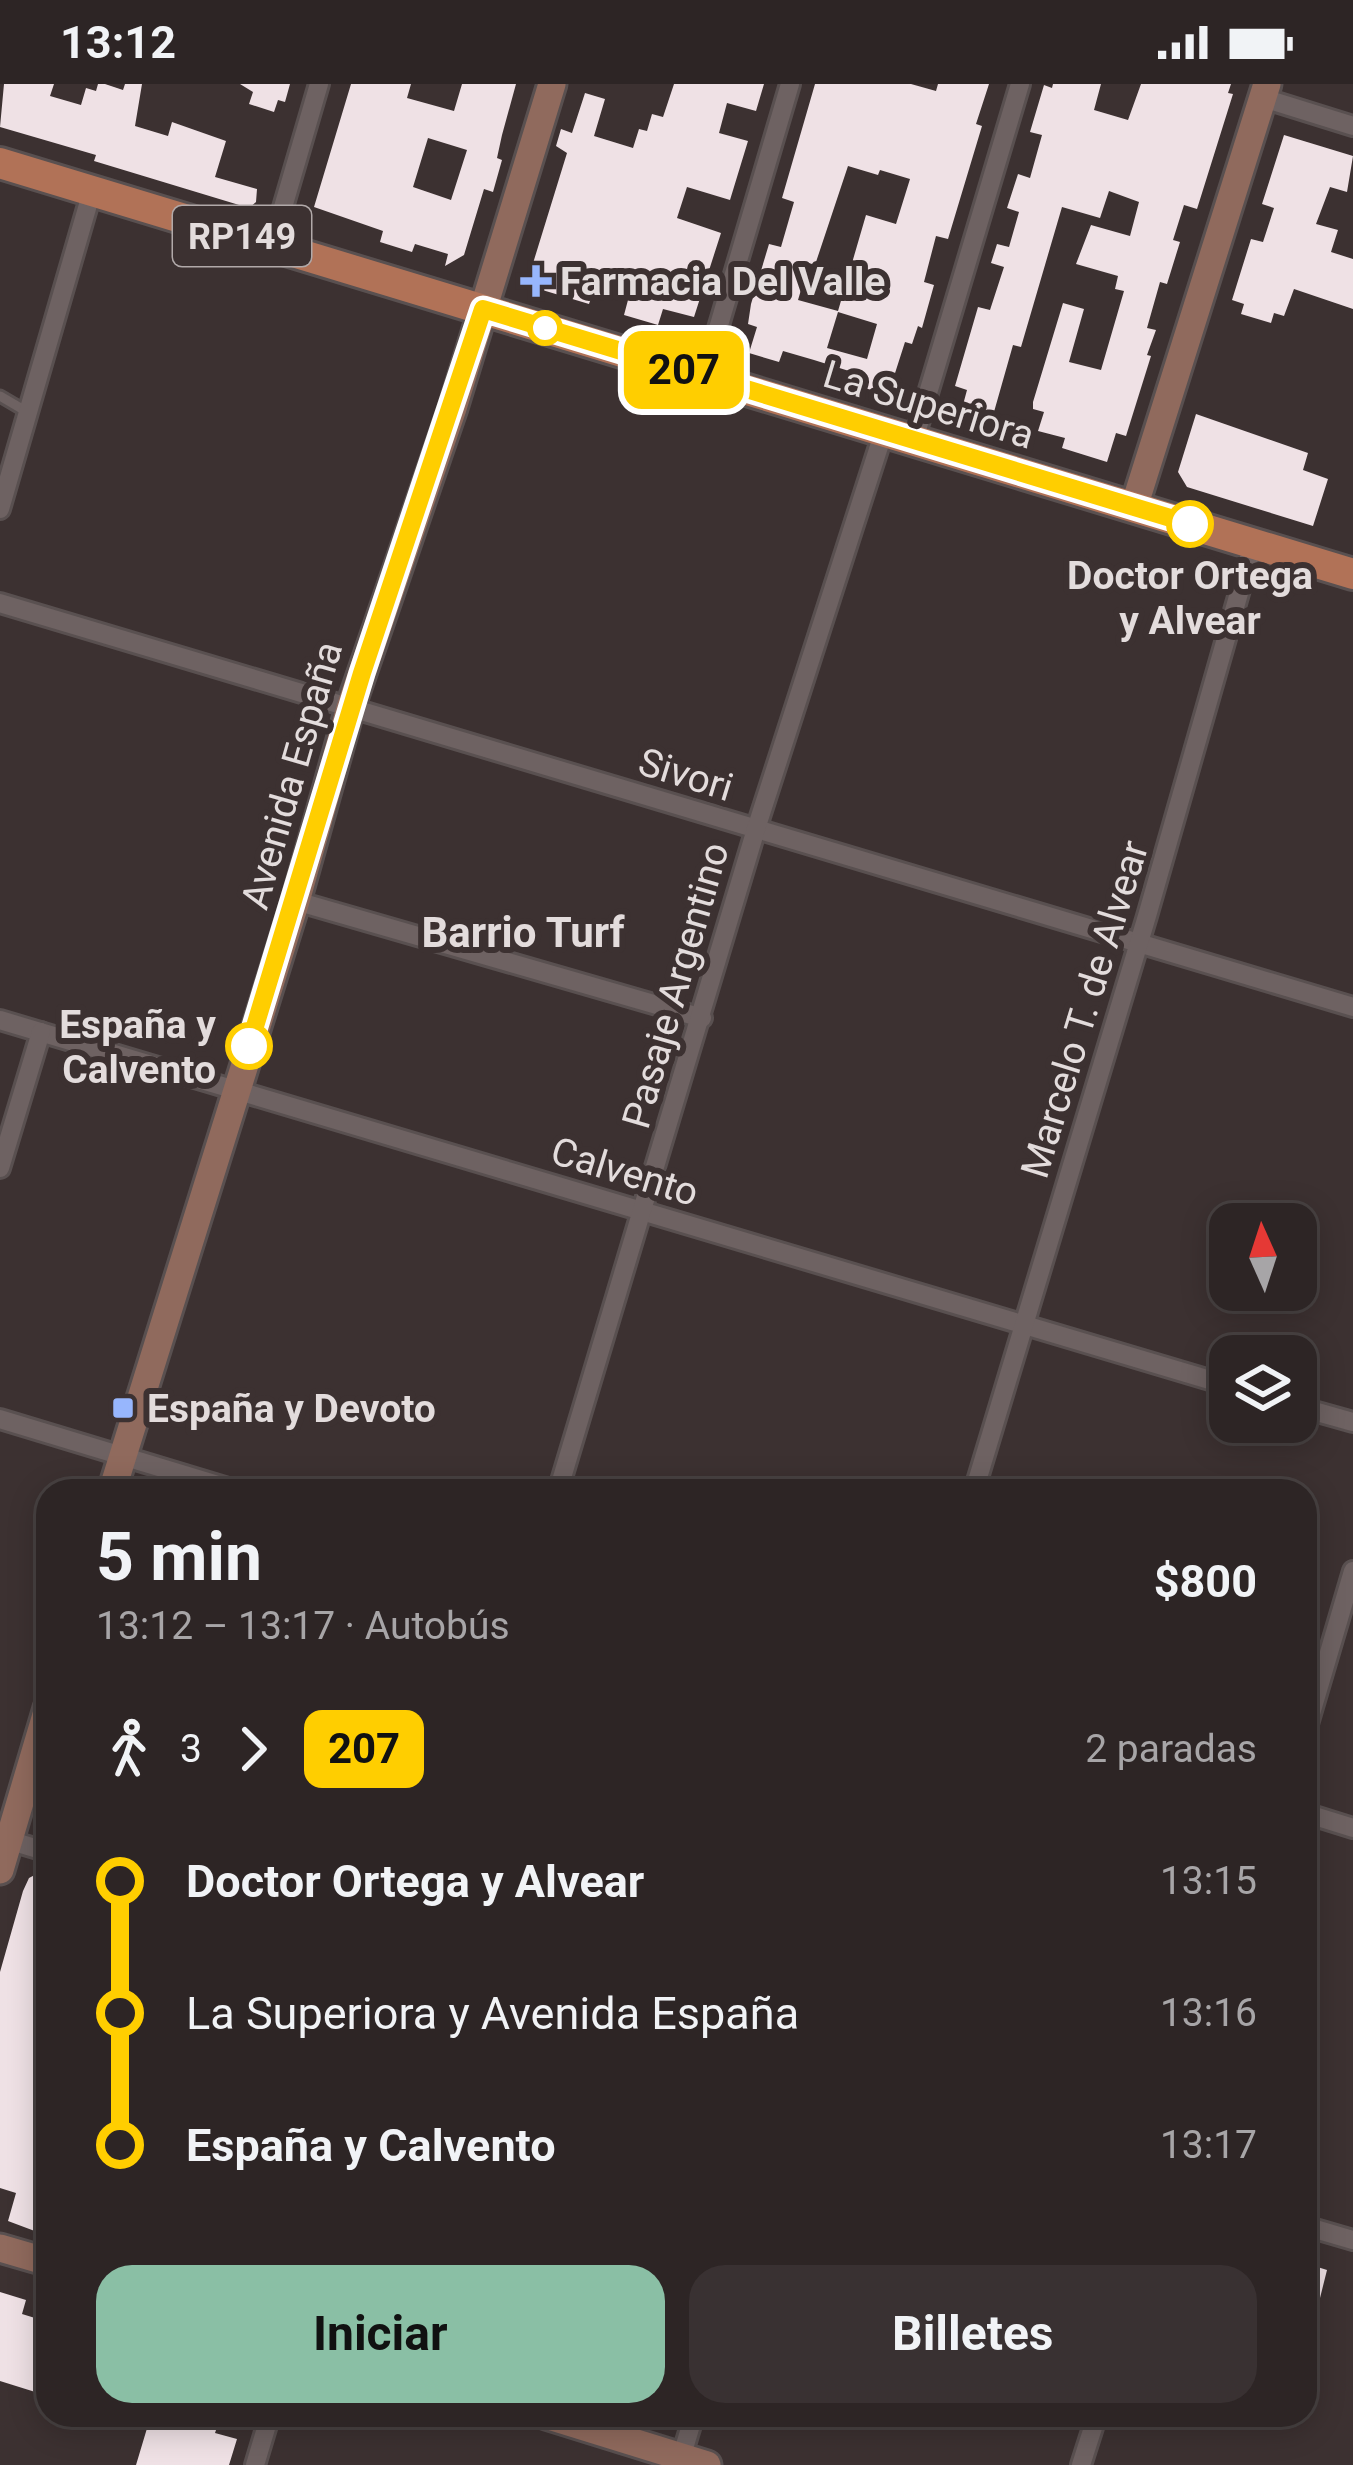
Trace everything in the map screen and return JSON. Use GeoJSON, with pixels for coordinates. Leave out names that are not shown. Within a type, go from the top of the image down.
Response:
{"type":"FeatureCollection","features":[{"type":"Feature","properties":{"kind":"main road","name":"La Superiora"},"geometry":{"type":"LineString","coordinates":[[0,163],[1353,574]]}},
{"type":"Feature","properties":{"kind":"street"},"geometry":{"type":"LineString","coordinates":[[272,245],[319,84]]}},
{"type":"Feature","properties":{"kind":"street","name":"Avenida España"},"geometry":{"type":"LineString","coordinates":[[115,1479],[296,901],[350,708],[483,309],[552,84]]}},
{"type":"Feature","properties":{"kind":"street"},"geometry":{"type":"LineString","coordinates":[[704,376],[790,84]]}},
{"type":"Feature","properties":{"kind":"street","name":"Pasaje Argentino"},"geometry":{"type":"LineString","coordinates":[[562,1479],[755,829],[899,436],[1020,84]]}},
{"type":"Feature","properties":{"kind":"street"},"geometry":{"type":"LineString","coordinates":[[1134,507],[1265,91],[1353,126]]}},
{"type":"Feature","properties":{"kind":"street"},"geometry":{"type":"LineString","coordinates":[[0,509],[92,190]]}},
{"type":"Feature","properties":{"kind":"street","name":"Marcelo T. de Alvear"},"geometry":{"type":"LineString","coordinates":[[978,1479],[1139,943],[1252,544]]}},
{"type":"Feature","properties":{"kind":"street","name":"Sivori"},"geometry":{"type":"LineString","coordinates":[[0,604],[1353,1007]]}},
{"type":"Feature","properties":{"kind":"street"},"geometry":{"type":"LineString","coordinates":[[296,901],[702,1018]]}},
{"type":"Feature","properties":{"kind":"street","name":"Calvento"},"geometry":{"type":"LineString","coordinates":[[0,1020],[1209,1380]]}},
{"type":"Feature","properties":{"kind":"street"},"geometry":{"type":"LineString","coordinates":[[0,1168],[41,1032]]}},
{"type":"Feature","properties":{"kind":"street"},"geometry":{"type":"LineString","coordinates":[[1317,1412],[1353,1422]]}},
{"type":"Feature","properties":{"kind":"street"},"geometry":{"type":"LineString","coordinates":[[0,1419],[198,1479]]}},
{"type":"Feature","properties":{"kind":"street"},"geometry":{"type":"LineString","coordinates":[[1317,1693],[1353,1571]]}},
{"type":"Feature","properties":{"kind":"street"},"geometry":{"type":"LineString","coordinates":[[0,1870],[4,1839],[36,1744]]}},
{"type":"Feature","properties":{"kind":"street"},"geometry":{"type":"LineString","coordinates":[[1317,1817],[1353,1828]]}},
{"type":"Feature","properties":{"kind":"street"},"geometry":{"type":"LineString","coordinates":[[4,1839],[36,1848]]}},
{"type":"Feature","properties":{"kind":"street"},"geometry":{"type":"LineString","coordinates":[[1317,2230],[1353,2240]]}},
{"type":"Feature","properties":{"kind":"street"},"geometry":{"type":"LineString","coordinates":[[0,2248],[36,2258]]}},
{"type":"Feature","properties":{"kind":"street"},"geometry":{"type":"LineString","coordinates":[[255,2465],[266,2427]]}},
{"type":"Feature","properties":{"kind":"street"},"geometry":{"type":"LineString","coordinates":[[583,2427],[689,2462],[693,2427]]}},
{"type":"Feature","properties":{"kind":"street"},"geometry":{"type":"LineString","coordinates":[[1081,2465],[1093,2427]]}},
{"type":"Feature","properties":{"kind":"lane"},"geometry":{"type":"LineString","coordinates":[[0,396],[29,413]]}},
{"type":"Feature","properties":{"kind":"building"},"geometry":{"type":"Polygon","coordinates":[[[4,84],[54,84],[50,96],[81,105],[86,88],[96,91],[98,84],[105,84],[123,90],[125,84],[142,84],[135,126],[168,136],[172,122],[226,141],[215,177],[257,189],[256,202],[249,208],[0,127],[4,84]]]}},
{"type":"Feature","properties":{"kind":"building"},"geometry":{"type":"Polygon","coordinates":[[[240,84],[290,84],[285,102],[278,100],[274,112],[249,104],[253,92],[240,84]]]}},
{"type":"Feature","properties":{"kind":"building"},"geometry":{"type":"Polygon","coordinates":[[[351,84],[411,84],[407,98],[454,111],[462,84],[516,84],[493,192],[484,189],[464,255],[445,266],[448,254],[415,244],[412,252],[380,242],[383,231],[314,207],[351,84]],[[428,138],[413,187],[451,200],[467,150],[428,138]]]}},
{"type":"Feature","properties":{"kind":"building"},"geometry":{"type":"Polygon","coordinates":[[[674,84],[764,84],[756,111],[727,103],[719,133],[748,141],[730,200],[687,187],[677,218],[721,233],[694,317],[663,309],[658,325],[624,315],[628,300],[594,289],[589,304],[539,289],[530,273],[567,153],[556,146],[561,129],[572,133],[585,93],[605,99],[594,136],[633,148],[639,129],[647,131],[652,114],[663,117],[674,84]]]}},
{"type":"Feature","properties":{"kind":"building"},"geometry":{"type":"Polygon","coordinates":[[[815,84],[911,84],[936,91],[938,84],[989,84],[976,124],[982,126],[948,239],[936,236],[924,282],[934,285],[922,328],[918,326],[912,344],[905,342],[888,395],[845,382],[849,371],[814,360],[783,351],[779,362],[749,353],[757,327],[748,324],[751,304],[769,244],[781,247],[794,202],[782,198],[815,84]],[[848,166],[815,265],[809,263],[798,300],[838,311],[866,215],[896,224],[910,179],[848,166]],[[838,312],[827,348],[867,359],[877,324],[838,312]]]}},
{"type":"Feature","properties":{"kind":"building"},"geometry":{"type":"Polygon","coordinates":[[[1053,84],[1101,84],[1094,110],[1128,120],[1141,84],[1231,84],[1228,93],[1233,94],[1197,209],[1184,205],[1173,240],[1180,242],[1167,284],[1160,282],[1147,328],[1156,330],[1147,355],[1151,356],[1126,436],[1116,433],[1107,462],[1062,448],[1065,438],[1038,431],[1044,412],[1033,409],[1033,402],[1063,303],[1084,309],[1069,362],[1101,370],[1124,291],[1115,289],[1118,276],[1076,264],[1091,225],[1130,236],[1139,202],[1109,191],[1100,218],[1062,207],[1021,347],[1013,345],[990,426],[960,416],[967,390],[955,386],[978,307],[990,310],[1004,267],[991,263],[997,244],[1009,247],[1019,212],[1007,208],[1018,174],[1030,178],[1042,135],[1030,132],[1044,85],[1052,88],[1053,84]]]}},
{"type":"Feature","properties":{"kind":"building"},"geometry":{"type":"Polygon","coordinates":[[[1284,135],[1353,156],[1347,192],[1330,187],[1316,224],[1338,230],[1331,252],[1353,259],[1353,309],[1294,289],[1284,316],[1274,313],[1271,323],[1241,314],[1244,304],[1232,300],[1251,239],[1263,242],[1274,208],[1262,204],[1284,135]]]}},
{"type":"Feature","properties":{"kind":"building"},"geometry":{"type":"Polygon","coordinates":[[[1196,414],[1308,453],[1303,470],[1328,479],[1313,526],[1187,487],[1178,472],[1196,414]]]}},
{"type":"Feature","properties":{"kind":"building"},"geometry":{"type":"Polygon","coordinates":[[[36,1874],[36,2232],[8,2221],[16,2193],[0,2188],[0,1972],[29,1878],[36,1874]]]}},
{"type":"Feature","properties":{"kind":"building"},"geometry":{"type":"Polygon","coordinates":[[[1317,2267],[1327,2270],[1317,2310],[1317,2267]]]}},
{"type":"Feature","properties":{"kind":"building"},"geometry":{"type":"Polygon","coordinates":[[[0,2292],[26,2300],[22,2314],[36,2318],[36,2392],[0,2381],[0,2292]]]}},
{"type":"Feature","properties":{"kind":"building"},"geometry":{"type":"Polygon","coordinates":[[[147,2427],[217,2427],[215,2433],[237,2439],[229,2465],[136,2465],[147,2427]]]}},
{"type":"Feature","properties":{"kind":"bus line","name":"207"},"geometry":{"type":"LineString","coordinates":[[249,1046],[350,708],[483,309],[1190,524]]}},
{"type":"Feature","properties":{"kind":"place","name":"Farmacia Del Valle"},"geometry":{"type":"Point","coordinates":[536,281]}},
{"type":"Feature","properties":{"kind":"place","name":"Doctor Ortega y Alvear"},"geometry":{"type":"Point","coordinates":[1190,524]}},
{"type":"Feature","properties":{"kind":"place","name":"España y Calvento"},"geometry":{"type":"Point","coordinates":[249,1046]}},
{"type":"Feature","properties":{"kind":"place","name":"España y Devoto"},"geometry":{"type":"Point","coordinates":[123,1408]}},
{"type":"Feature","properties":{"kind":"district","name":"Barrio Turf"},"geometry":{"type":"Point","coordinates":[523,932]}}]}
